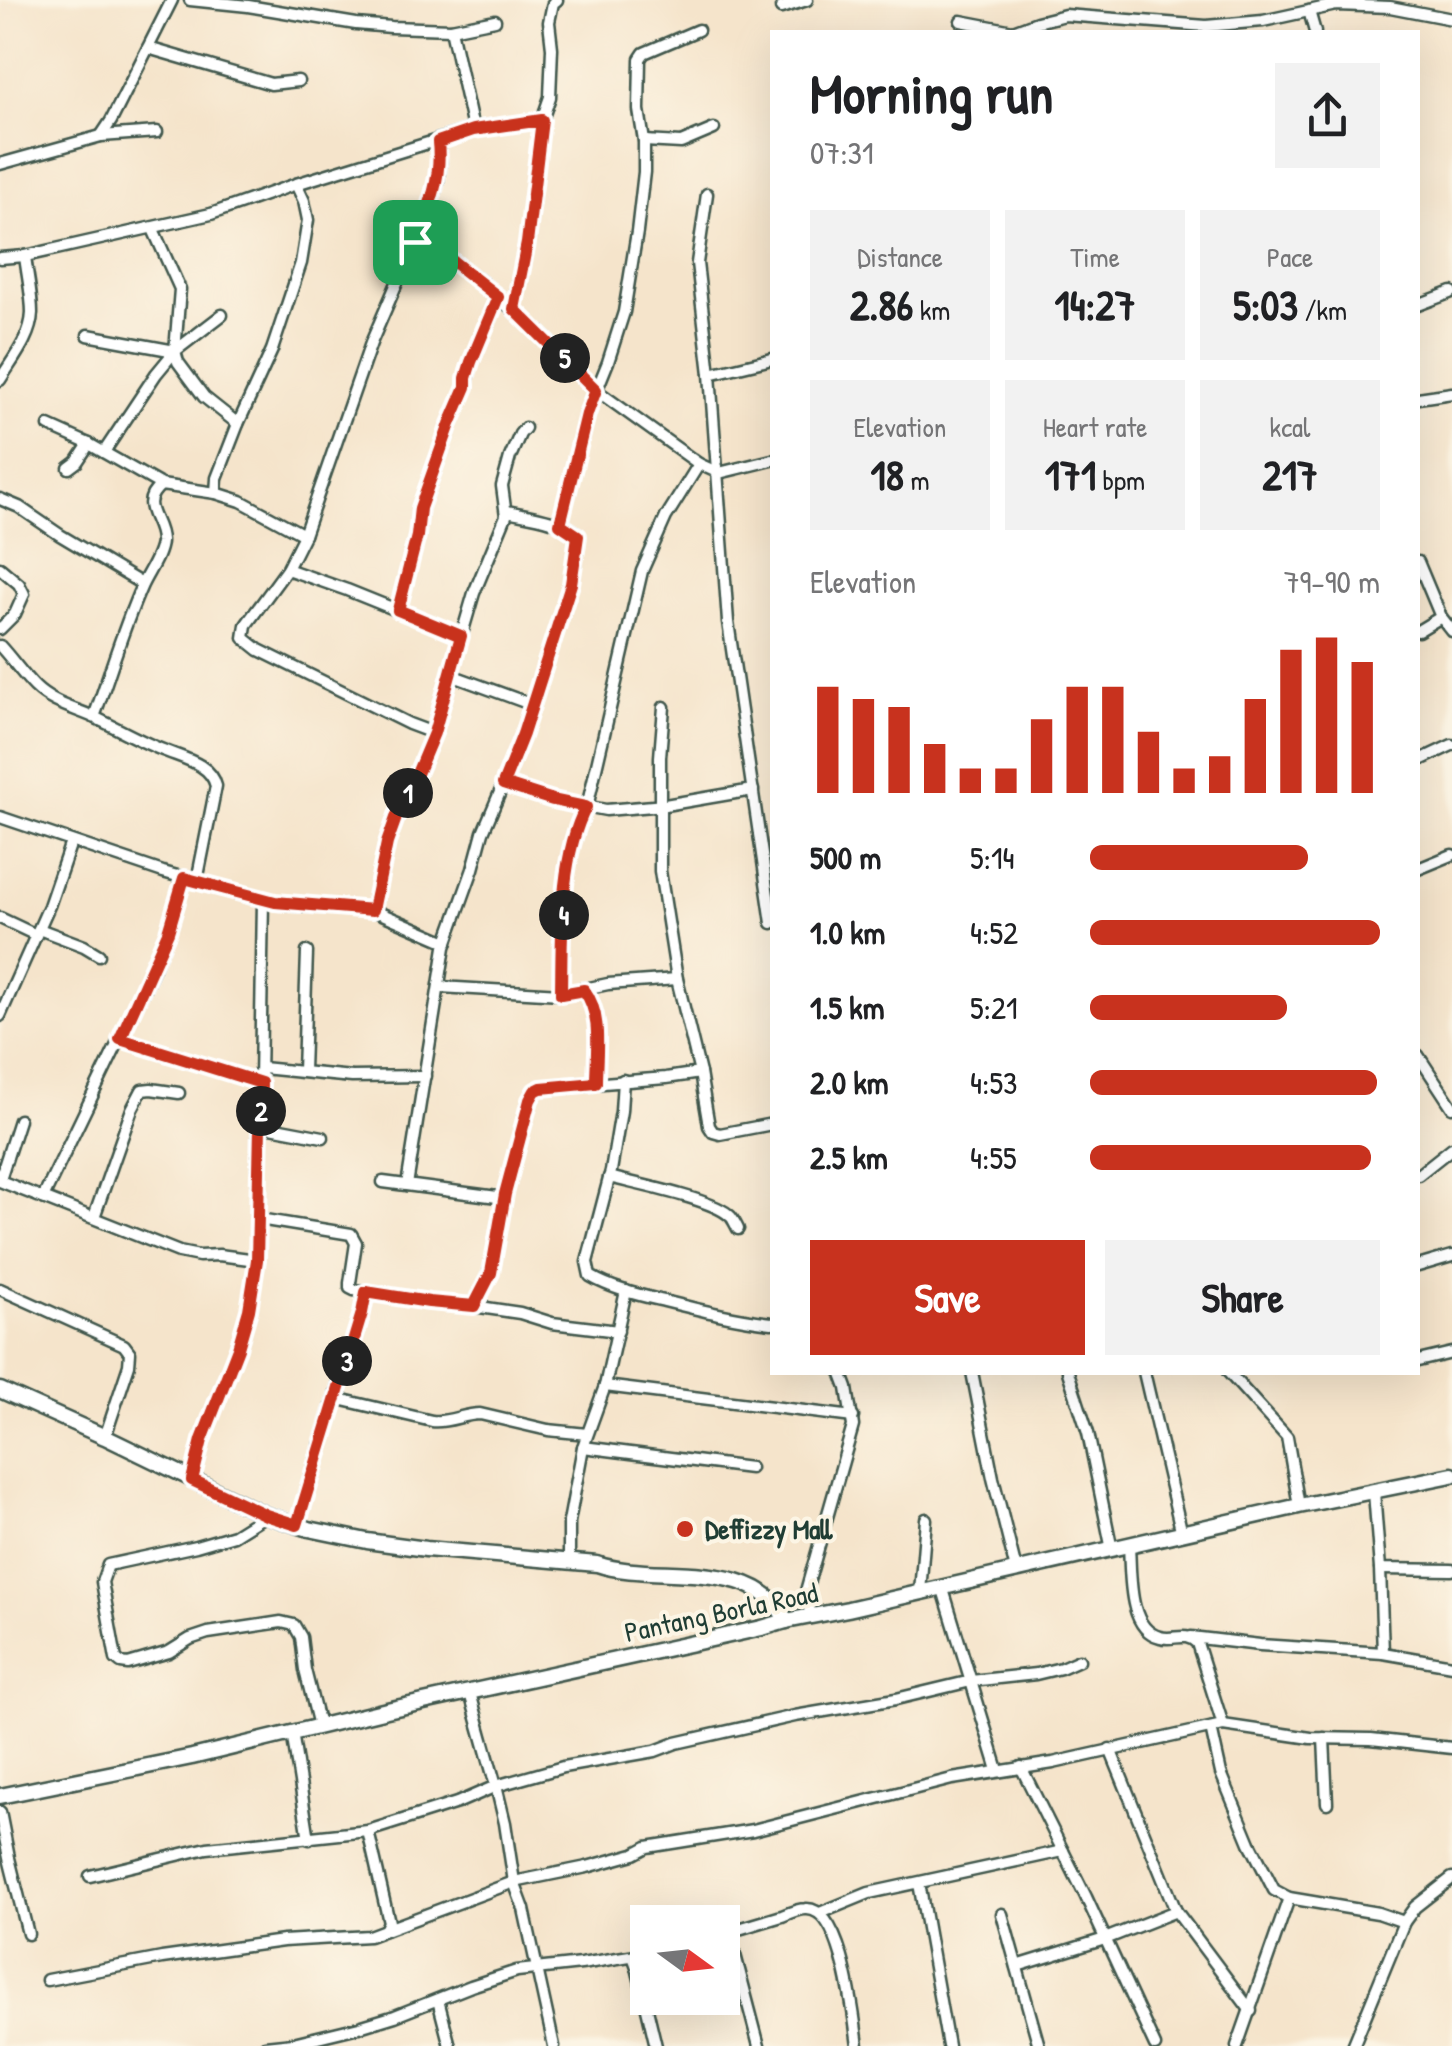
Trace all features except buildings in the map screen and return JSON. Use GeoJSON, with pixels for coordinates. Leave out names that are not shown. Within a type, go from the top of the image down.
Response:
{"type":"FeatureCollection","features":[{"type":"Feature","properties":{"kind":"street"},"geometry":{"type":"LineString","coordinates":[[101,136],[172,0]]}},
{"type":"Feature","properties":{"kind":"street"},"geometry":{"type":"LineString","coordinates":[[190,0],[249,3],[356,24],[451,29],[495,20]]}},
{"type":"Feature","properties":{"kind":"street"},"geometry":{"type":"LineString","coordinates":[[514,309],[527,243],[542,120],[550,97],[549,22],[557,0]]}},
{"type":"Feature","properties":{"kind":"street"},"geometry":{"type":"LineString","coordinates":[[781,8],[807,0]]}},
{"type":"Feature","properties":{"kind":"street"},"geometry":{"type":"LineString","coordinates":[[1018,30],[1066,15],[1120,18],[1178,29],[1235,25],[1336,5],[1390,8],[1452,19]]}},
{"type":"Feature","properties":{"kind":"street"},"geometry":{"type":"LineString","coordinates":[[1309,11],[1314,30]]}},
{"type":"Feature","properties":{"kind":"street"},"geometry":{"type":"LineString","coordinates":[[1120,18],[1121,30]]}},
{"type":"Feature","properties":{"kind":"street"},"geometry":{"type":"LineString","coordinates":[[961,20],[1004,30]]}},
{"type":"Feature","properties":{"kind":"street"},"geometry":{"type":"LineString","coordinates":[[451,29],[473,130]]}},
{"type":"Feature","properties":{"kind":"street"},"geometry":{"type":"LineString","coordinates":[[560,524],[587,414],[624,312],[640,207],[644,141],[639,110],[640,59],[698,30]]}},
{"type":"Feature","properties":{"kind":"street"},"geometry":{"type":"LineString","coordinates":[[148,48],[271,84],[298,81]]}},
{"type":"Feature","properties":{"kind":"street"},"geometry":{"type":"LineString","coordinates":[[0,258],[25,256],[211,214],[473,130],[542,120]]}},
{"type":"Feature","properties":{"kind":"street"},"geometry":{"type":"LineString","coordinates":[[644,141],[681,143],[714,129]]}},
{"type":"Feature","properties":{"kind":"street"},"geometry":{"type":"LineString","coordinates":[[0,164],[101,136],[157,132]]}},
{"type":"Feature","properties":{"kind":"street"},"geometry":{"type":"LineString","coordinates":[[434,733],[408,724],[259,650],[244,638],[246,625],[287,569],[304,535],[371,344],[438,181],[438,142]]}},
{"type":"Feature","properties":{"kind":"street"},"geometry":{"type":"LineString","coordinates":[[216,492],[217,478],[272,350],[301,263],[308,220],[296,184]]}},
{"type":"Feature","properties":{"kind":"street"},"geometry":{"type":"LineString","coordinates":[[707,194],[697,263],[719,473],[728,622],[770,894]]}},
{"type":"Feature","properties":{"kind":"street"},"geometry":{"type":"LineString","coordinates":[[153,228],[180,289],[174,351],[178,362],[204,397],[238,424]]}},
{"type":"Feature","properties":{"kind":"street"},"geometry":{"type":"LineString","coordinates":[[415,242],[446,256],[514,309],[596,390],[699,464],[719,473],[770,460]]}},
{"type":"Feature","properties":{"kind":"street"},"geometry":{"type":"LineString","coordinates":[[0,380],[30,327],[25,256]]}},
{"type":"Feature","properties":{"kind":"street"},"geometry":{"type":"LineString","coordinates":[[1420,304],[1452,292]]}},
{"type":"Feature","properties":{"kind":"street"},"geometry":{"type":"LineString","coordinates":[[398,610],[420,508],[498,297]]}},
{"type":"Feature","properties":{"kind":"street"},"geometry":{"type":"LineString","coordinates":[[104,452],[174,351],[222,316]]}},
{"type":"Feature","properties":{"kind":"street"},"geometry":{"type":"LineString","coordinates":[[88,334],[174,351]]}},
{"type":"Feature","properties":{"kind":"street"},"geometry":{"type":"LineString","coordinates":[[710,374],[770,359]]}},
{"type":"Feature","properties":{"kind":"street"},"geometry":{"type":"LineString","coordinates":[[1420,398],[1452,393]]}},
{"type":"Feature","properties":{"kind":"street"},"geometry":{"type":"LineString","coordinates":[[49,426],[160,485],[216,492],[304,535]]}},
{"type":"Feature","properties":{"kind":"street"},"geometry":{"type":"LineString","coordinates":[[373,910],[392,829],[434,733],[474,593],[506,511],[502,486],[510,457],[525,428]]}},
{"type":"Feature","properties":{"kind":"street"},"geometry":{"type":"LineString","coordinates":[[69,468],[89,444]]}},
{"type":"Feature","properties":{"kind":"street"},"geometry":{"type":"LineString","coordinates":[[561,994],[568,864],[586,807],[642,570],[666,517],[699,464]]}},
{"type":"Feature","properties":{"kind":"street"},"geometry":{"type":"LineString","coordinates":[[94,717],[142,584],[161,544],[150,506],[160,485]]}},
{"type":"Feature","properties":{"kind":"street"},"geometry":{"type":"LineString","coordinates":[[0,499],[20,507],[142,584]]}},
{"type":"Feature","properties":{"kind":"street"},"geometry":{"type":"LineString","coordinates":[[407,1185],[447,942],[483,832],[533,704],[571,584],[578,548],[578,536],[560,524],[506,511]]}},
{"type":"Feature","properties":{"kind":"street"},"geometry":{"type":"LineString","coordinates":[[1420,567],[1441,617],[1452,631]]}},
{"type":"Feature","properties":{"kind":"street"},"geometry":{"type":"LineString","coordinates":[[0,568],[19,584],[24,594],[15,614],[0,630]]}},
{"type":"Feature","properties":{"kind":"street"},"geometry":{"type":"LineString","coordinates":[[287,569],[461,636]]}},
{"type":"Feature","properties":{"kind":"street"},"geometry":{"type":"LineString","coordinates":[[1420,629],[1441,617]]}},
{"type":"Feature","properties":{"kind":"street"},"geometry":{"type":"LineString","coordinates":[[0,646],[36,688],[50,698],[210,772],[216,786],[197,881]]}},
{"type":"Feature","properties":{"kind":"street"},"geometry":{"type":"LineString","coordinates":[[451,675],[533,704]]}},
{"type":"Feature","properties":{"kind":"street"},"geometry":{"type":"LineString","coordinates":[[664,706],[660,745],[660,871],[677,979],[710,1126],[720,1134],[770,1124]]}},
{"type":"Feature","properties":{"kind":"street"},"geometry":{"type":"LineString","coordinates":[[1420,760],[1452,745]]}},
{"type":"Feature","properties":{"kind":"street"},"geometry":{"type":"LineString","coordinates":[[503,784],[553,800],[606,810],[752,790]]}},
{"type":"Feature","properties":{"kind":"street"},"geometry":{"type":"LineString","coordinates":[[0,818],[264,900],[296,906],[373,910],[447,942]]}},
{"type":"Feature","properties":{"kind":"street"},"geometry":{"type":"LineString","coordinates":[[0,1016],[38,932],[71,842]]}},
{"type":"Feature","properties":{"kind":"street"},"geometry":{"type":"LineString","coordinates":[[1420,867],[1452,855]]}},
{"type":"Feature","properties":{"kind":"street"},"geometry":{"type":"LineString","coordinates":[[43,1198],[168,932],[184,878]]}},
{"type":"Feature","properties":{"kind":"street"},"geometry":{"type":"LineString","coordinates":[[192,1480],[202,1440],[238,1348],[257,1260],[264,900]]}},
{"type":"Feature","properties":{"kind":"street"},"geometry":{"type":"LineString","coordinates":[[0,918],[84,946],[99,955]]}},
{"type":"Feature","properties":{"kind":"street"},"geometry":{"type":"LineString","coordinates":[[303,1071],[307,952]]}},
{"type":"Feature","properties":{"kind":"street"},"geometry":{"type":"LineString","coordinates":[[440,988],[561,994],[608,984],[677,979]]}},
{"type":"Feature","properties":{"kind":"street"},"geometry":{"type":"LineString","coordinates":[[584,990],[596,1015],[596,1083]]}},
{"type":"Feature","properties":{"kind":"street"},"geometry":{"type":"LineString","coordinates":[[120,1039],[261,1083]]}},
{"type":"Feature","properties":{"kind":"street"},"geometry":{"type":"LineString","coordinates":[[1420,1063],[1452,1107]]}},
{"type":"Feature","properties":{"kind":"street"},"geometry":{"type":"LineString","coordinates":[[262,1068],[352,1077],[425,1076]]}},
{"type":"Feature","properties":{"kind":"street"},"geometry":{"type":"LineString","coordinates":[[474,1306],[491,1273],[504,1198],[535,1091],[700,1073]]}},
{"type":"Feature","properties":{"kind":"street"},"geometry":{"type":"LineString","coordinates":[[624,1080],[609,1178],[587,1262],[590,1276],[602,1283],[718,1314],[770,1323]]}},
{"type":"Feature","properties":{"kind":"street"},"geometry":{"type":"LineString","coordinates":[[94,1217],[142,1090],[180,1093]]}},
{"type":"Feature","properties":{"kind":"street"},"geometry":{"type":"LineString","coordinates":[[19,1120],[0,1180],[179,1252],[257,1260]]}},
{"type":"Feature","properties":{"kind":"street"},"geometry":{"type":"LineString","coordinates":[[260,1125],[324,1137]]}},
{"type":"Feature","properties":{"kind":"street"},"geometry":{"type":"LineString","coordinates":[[1420,1173],[1452,1148]]}},
{"type":"Feature","properties":{"kind":"street"},"geometry":{"type":"LineString","coordinates":[[609,1178],[720,1209],[731,1216],[738,1230]]}},
{"type":"Feature","properties":{"kind":"street"},"geometry":{"type":"LineString","coordinates":[[383,1182],[504,1198]]}},
{"type":"Feature","properties":{"kind":"street"},"geometry":{"type":"LineString","coordinates":[[259,1220],[351,1234],[356,1243],[350,1288],[618,1331]]}},
{"type":"Feature","properties":{"kind":"street"},"geometry":{"type":"LineString","coordinates":[[1420,1265],[1452,1256]]}},
{"type":"Feature","properties":{"kind":"street"},"geometry":{"type":"LineString","coordinates":[[0,1289],[124,1345],[130,1353],[106,1437]]}},
{"type":"Feature","properties":{"kind":"street"},"geometry":{"type":"LineString","coordinates":[[569,1563],[569,1522],[583,1448],[605,1386],[626,1290]]}},
{"type":"Feature","properties":{"kind":"street"},"geometry":{"type":"LineString","coordinates":[[297,1525],[366,1292]]}},
{"type":"Feature","properties":{"kind":"street"},"geometry":{"type":"LineString","coordinates":[[1420,1361],[1452,1353]]}},
{"type":"Feature","properties":{"kind":"street"},"geometry":{"type":"LineString","coordinates":[[811,1617],[806,1591],[853,1426],[842,1375]]}},
{"type":"Feature","properties":{"kind":"street"},"geometry":{"type":"LineString","coordinates":[[973,1375],[1016,1570]]}},
{"type":"Feature","properties":{"kind":"street"},"geometry":{"type":"LineString","coordinates":[[1069,1375],[1088,1433],[1112,1550]]}},
{"type":"Feature","properties":{"kind":"street"},"geometry":{"type":"LineString","coordinates":[[1145,1375],[1182,1534]]}},
{"type":"Feature","properties":{"kind":"street"},"geometry":{"type":"LineString","coordinates":[[1231,1375],[1288,1437],[1299,1506]]}},
{"type":"Feature","properties":{"kind":"street"},"geometry":{"type":"LineString","coordinates":[[605,1386],[853,1416]]}},
{"type":"Feature","properties":{"kind":"street"},"geometry":{"type":"LineString","coordinates":[[0,1392],[106,1437],[266,1515],[297,1525],[366,1541],[597,1564],[614,1570],[688,1574],[750,1585],[773,1600],[786,1621]]}},
{"type":"Feature","properties":{"kind":"street"},"geometry":{"type":"LineString","coordinates":[[335,1398],[432,1421],[480,1414],[548,1430],[588,1434]]}},
{"type":"Feature","properties":{"kind":"street"},"geometry":{"type":"LineString","coordinates":[[583,1448],[750,1468]]}},
{"type":"Feature","properties":{"kind":"street","name":"Pantang Borla Road"},"geometry":{"type":"LineString","coordinates":[[0,1796],[192,1757],[1299,1506],[1452,1475]]}},
{"type":"Feature","properties":{"kind":"street"},"geometry":{"type":"LineString","coordinates":[[1374,1492],[1383,1653]]}},
{"type":"Feature","properties":{"kind":"street"},"geometry":{"type":"LineString","coordinates":[[266,1515],[234,1535],[108,1565],[102,1582],[116,1659],[128,1664],[169,1652],[208,1633],[281,1622],[294,1625],[301,1637],[319,1726]]}},
{"type":"Feature","properties":{"kind":"street"},"geometry":{"type":"LineString","coordinates":[[920,1592],[926,1519]]}},
{"type":"Feature","properties":{"kind":"street"},"geometry":{"type":"LineString","coordinates":[[1129,1546],[1135,1610],[1144,1628],[1160,1638],[1192,1637],[1383,1653],[1452,1665]]}},
{"type":"Feature","properties":{"kind":"street"},"geometry":{"type":"LineString","coordinates":[[1380,1570],[1452,1570]]}},
{"type":"Feature","properties":{"kind":"street"},"geometry":{"type":"LineString","coordinates":[[942,1586],[998,1770]]}},
{"type":"Feature","properties":{"kind":"street"},"geometry":{"type":"LineString","coordinates":[[1192,1637],[1197,1643],[1217,1727],[1221,1773],[1274,1890],[1289,1898],[1378,1912],[1404,1922]]}},
{"type":"Feature","properties":{"kind":"street"},"geometry":{"type":"LineString","coordinates":[[90,1876],[208,1848],[368,1831],[563,1767],[655,1751],[758,1724],[971,1681],[1036,1674],[1079,1660]]}},
{"type":"Feature","properties":{"kind":"street"},"geometry":{"type":"LineString","coordinates":[[470,1693],[505,1823],[514,1882],[524,1908],[554,2046]]}},
{"type":"Feature","properties":{"kind":"street"},"geometry":{"type":"LineString","coordinates":[[48,1980],[162,1958],[283,1941],[369,1936],[514,1882],[587,1867],[664,1843],[753,1830],[952,1779],[1053,1763],[1217,1727],[1452,1748]]}},
{"type":"Feature","properties":{"kind":"street"},"geometry":{"type":"LineString","coordinates":[[292,1732],[309,1838]]}},
{"type":"Feature","properties":{"kind":"street"},"geometry":{"type":"LineString","coordinates":[[1324,1738],[1327,1803]]}},
{"type":"Feature","properties":{"kind":"street"},"geometry":{"type":"LineString","coordinates":[[1110,1749],[1176,1911],[1251,2011]]}},
{"type":"Feature","properties":{"kind":"street"},"geometry":{"type":"LineString","coordinates":[[1021,1767],[1155,2046]]}},
{"type":"Feature","properties":{"kind":"street"},"geometry":{"type":"LineString","coordinates":[[0,1812],[28,1934]]}},
{"type":"Feature","properties":{"kind":"street"},"geometry":{"type":"LineString","coordinates":[[368,1831],[389,1922],[385,1930]]}},
{"type":"Feature","properties":{"kind":"street"},"geometry":{"type":"LineString","coordinates":[[820,1913],[864,1895],[1063,1850]]}},
{"type":"Feature","properties":{"kind":"street"},"geometry":{"type":"LineString","coordinates":[[1352,2046],[1404,1922],[1415,1907],[1452,1878]]}},
{"type":"Feature","properties":{"kind":"street"},"geometry":{"type":"LineString","coordinates":[[920,1883],[948,2046]]}},
{"type":"Feature","properties":{"kind":"street"},"geometry":{"type":"LineString","coordinates":[[1236,2046],[1289,1898]]}},
{"type":"Feature","properties":{"kind":"street"},"geometry":{"type":"LineString","coordinates":[[740,1929],[805,1908],[820,1913],[833,1929],[841,1956],[858,2046]]}},
{"type":"Feature","properties":{"kind":"street"},"geometry":{"type":"LineString","coordinates":[[1017,1966],[1105,1939],[1176,1911]]}},
{"type":"Feature","properties":{"kind":"street"},"geometry":{"type":"LineString","coordinates":[[1002,1914],[1039,2046]]}},
{"type":"Feature","properties":{"kind":"street"},"geometry":{"type":"LineString","coordinates":[[265,2046],[358,2028],[517,1970],[630,1956]]}},
{"type":"Feature","properties":{"kind":"street"},"geometry":{"type":"LineString","coordinates":[[740,1980],[760,2046]]}},
{"type":"Feature","properties":{"kind":"street"},"geometry":{"type":"LineString","coordinates":[[438,2000],[450,2046]]}},
{"type":"Feature","properties":{"kind":"street"},"geometry":{"type":"LineString","coordinates":[[649,2015],[656,2046]]}},
{"type":"Feature","properties":{"kind":"place","name":"Deffizzy Mall"},"geometry":{"type":"Point","coordinates":[685,1529]}},
{"type":"Feature","properties":{"kind":"route"},"geometry":{"type":"LineString","coordinates":[[542,120],[527,243],[514,309],[596,390],[560,524],[578,536],[571,584],[503,784],[586,807],[568,864],[561,994],[584,990],[593,1002],[596,1083],[541,1088],[530,1100],[505,1194],[491,1273],[474,1306],[366,1292],[297,1525],[266,1515],[192,1480],[202,1440],[249,1310],[257,1260],[261,1083],[120,1039],[153,970],[184,878],[296,906],[373,910],[387,843],[434,733],[461,636],[398,610],[420,508],[498,297],[446,256],[415,242],[438,181],[438,142],[473,130],[542,120]]}}]}
